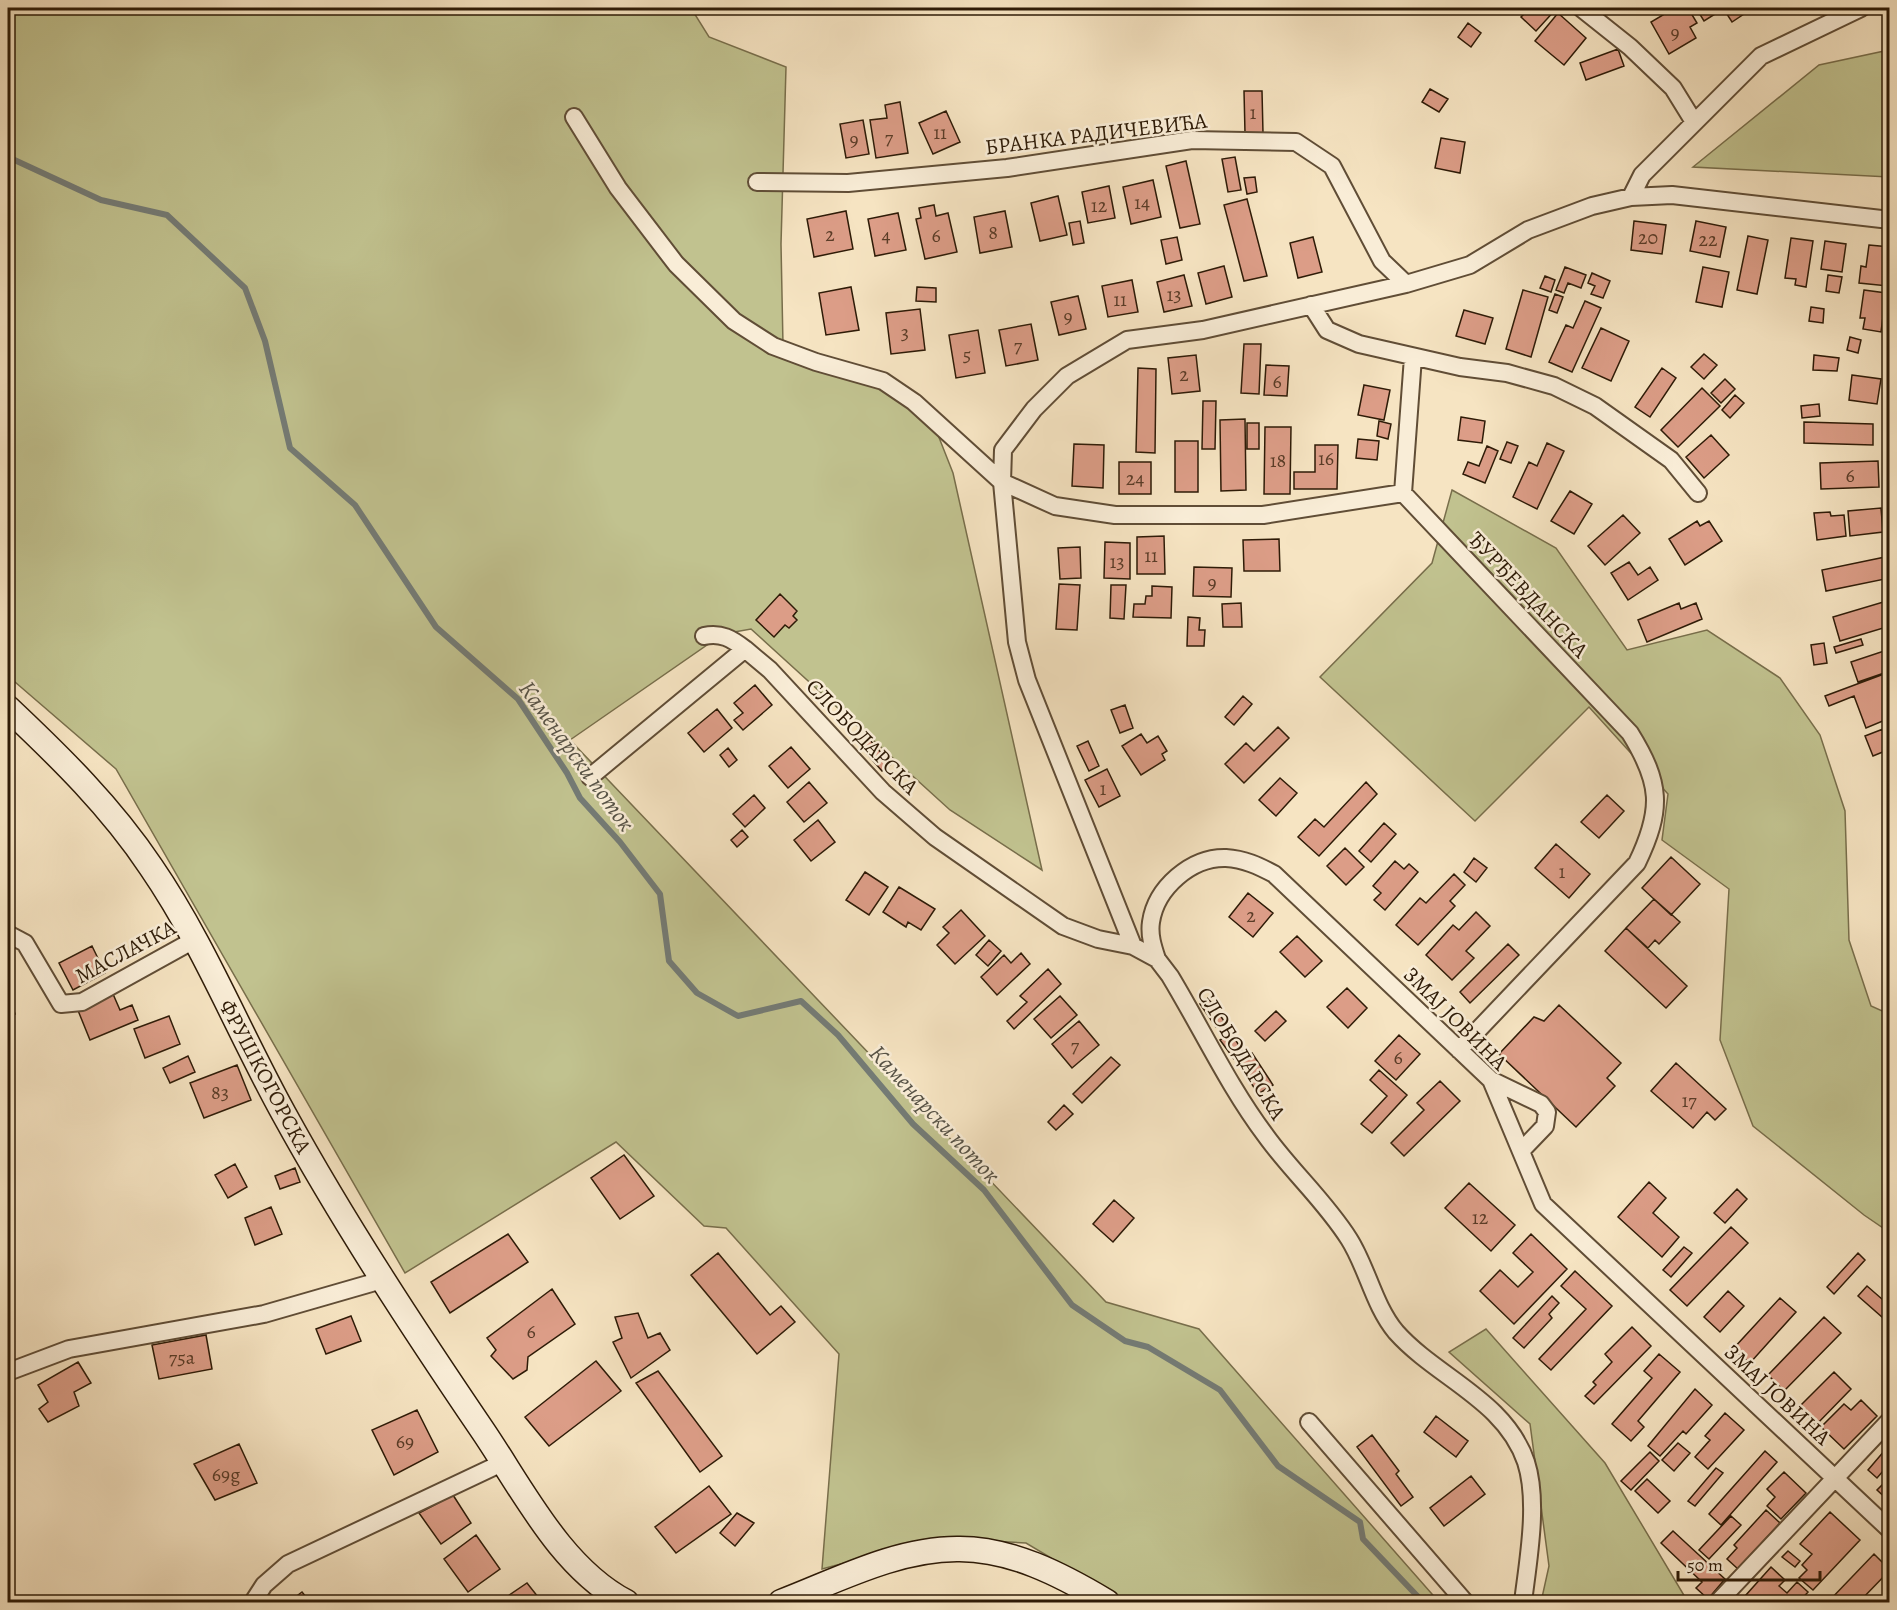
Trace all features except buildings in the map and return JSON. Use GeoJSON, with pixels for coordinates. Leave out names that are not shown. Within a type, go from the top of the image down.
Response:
{"type":"FeatureCollection","features":[{"type":"Feature","properties":{"kind":"street"},"geometry":{"type":"LineString","coordinates":[[1581,8],[1674,87],[1694,122]]}},
{"type":"Feature","properties":{"kind":"street"},"geometry":{"type":"LineString","coordinates":[[1631,197],[1642,175],[1761,56],[1861,8]]}},
{"type":"Feature","properties":{"kind":"street"},"geometry":{"type":"LineString","coordinates":[[574,117],[618,188],[676,264],[734,321],[773,346],[816,362],[883,381],[914,402],[1002,482],[1055,507],[1115,515],[1263,514],[1403,493],[1413,357]]}},
{"type":"Feature","properties":{"kind":"street","name":"БРАНКА РАДИЧЕВИЋА"},"geometry":{"type":"LineString","coordinates":[[756,182],[848,183],[1007,168],[1192,140],[1296,142],[1332,166],[1382,261],[1407,284]]}},
{"type":"Feature","properties":{"kind":"street"},"geometry":{"type":"LineString","coordinates":[[1133,946],[1027,680],[1017,642],[1002,482],[1003,450],[1034,409],[1067,376],[1127,340],[1203,330],[1407,284],[1470,265],[1528,230],[1592,206],[1631,197],[1672,195],[1890,220]]}},
{"type":"Feature","properties":{"kind":"street"},"geometry":{"type":"LineString","coordinates":[[1311,305],[1327,330],[1359,344],[1413,357],[1508,373],[1564,391],[1595,406],[1642,437],[1671,460],[1698,493]]}},
{"type":"Feature","properties":{"kind":"street","name":"ЂУРЂЕВДАНСКА"},"geometry":{"type":"LineString","coordinates":[[1403,493],[1630,733],[1648,763],[1656,796],[1652,831],[1637,862],[1460,1050]]}},
{"type":"Feature","properties":{"kind":"street","name":"СЛОБОДАРСКА"},"geometry":{"type":"LineString","coordinates":[[704,636],[716,633],[735,640],[770,670],[883,792],[935,837],[1063,926],[1098,939],[1133,946],[1157,959],[1170,976],[1266,1136],[1327,1206],[1351,1241],[1395,1330],[1425,1359],[1491,1408],[1512,1433],[1526,1463],[1530,1490],[1530,1537],[1524,1602]]}},
{"type":"Feature","properties":{"kind":"street"},"geometry":{"type":"LineString","coordinates":[[590,777],[745,649]]}},
{"type":"Feature","properties":{"kind":"street","name":"ФРУШКОГОРСКА"},"geometry":{"type":"LineString","coordinates":[[8,708],[79,777],[134,842],[194,940],[284,1114],[382,1280],[566,1551],[597,1585],[626,1602]]}},
{"type":"Feature","properties":{"kind":"street","name":"ЗМАЈ ЈОВИНА"},"geometry":{"type":"LineString","coordinates":[[1157,959],[1151,940],[1151,922],[1160,897],[1177,877],[1199,863],[1225,858],[1251,862],[1274,874],[1491,1080],[1544,1204],[1890,1530]]}},
{"type":"Feature","properties":{"kind":"street","name":"МАСЛАЧКА"},"geometry":{"type":"LineString","coordinates":[[8,934],[25,943],[61,1004],[82,1002],[194,940]]}},
{"type":"Feature","properties":{"kind":"street"},"geometry":{"type":"LineString","coordinates":[[1491,1080],[1534,1100],[1547,1112],[1545,1126],[1521,1151]]}},
{"type":"Feature","properties":{"kind":"street"},"geometry":{"type":"LineString","coordinates":[[8,1372],[69,1349],[264,1314],[382,1280]]}},
{"type":"Feature","properties":{"kind":"street"},"geometry":{"type":"LineString","coordinates":[[1718,1602],[1890,1420]]}},
{"type":"Feature","properties":{"kind":"street"},"geometry":{"type":"LineString","coordinates":[[1309,1422],[1465,1602]]}},
{"type":"Feature","properties":{"kind":"street"},"geometry":{"type":"LineString","coordinates":[[253,1602],[264,1585],[288,1564],[504,1462]]}},
{"type":"Feature","properties":{"kind":"street"},"geometry":{"type":"LineString","coordinates":[[781,1602],[883,1563],[956,1549],[986,1552],[1041,1568],[1107,1602]]}},
{"type":"Feature","properties":{"kind":"green space"},"geometry":{"type":"Polygon","coordinates":[[[8,8],[691,8],[709,37],[786,67],[781,244],[783,345],[927,407],[953,473],[1042,870],[950,810],[751,629],[723,634],[570,740],[1106,1302],[1199,1329],[1439,1602],[1125,1602],[1026,1543],[938,1538],[822,1569],[839,1354],[726,1228],[704,1226],[616,1142],[405,1273],[116,769],[8,676],[8,8]]]}},
{"type":"Feature","properties":{"kind":"green space"},"geometry":{"type":"Polygon","coordinates":[[[1889,50],[1889,177],[1693,167],[1819,65],[1889,50]]]}},
{"type":"Feature","properties":{"kind":"green space"},"geometry":{"type":"Polygon","coordinates":[[[1452,490],[1556,548],[1627,650],[1707,630],[1780,678],[1820,735],[1845,811],[1849,940],[1871,1006],[1889,1014],[1889,1232],[1864,1215],[1753,1126],[1720,1040],[1729,889],[1662,840],[1668,794],[1589,707],[1475,821],[1320,677],[1432,563],[1452,490]]]}},
{"type":"Feature","properties":{"kind":"green space"},"geometry":{"type":"Polygon","coordinates":[[[1486,1329],[1605,1463],[1685,1597],[1682,1602],[1541,1602],[1549,1566],[1530,1424],[1449,1352],[1486,1329]]]}},
{"type":"Feature","properties":{"kind":"waterway","name":"Каменарски поток"},"geometry":{"type":"LineString","coordinates":[[8,157],[101,200],[167,215],[245,288],[265,341],[290,448],[355,505],[436,627],[518,699],[567,773],[580,798],[620,842],[660,894],[669,961],[697,993],[738,1016],[801,1001],[838,1035],[913,1124],[984,1190],[1072,1305],[1125,1341],[1148,1347],[1220,1390],[1278,1466],[1360,1522],[1363,1539],[1423,1602]]}}]}
